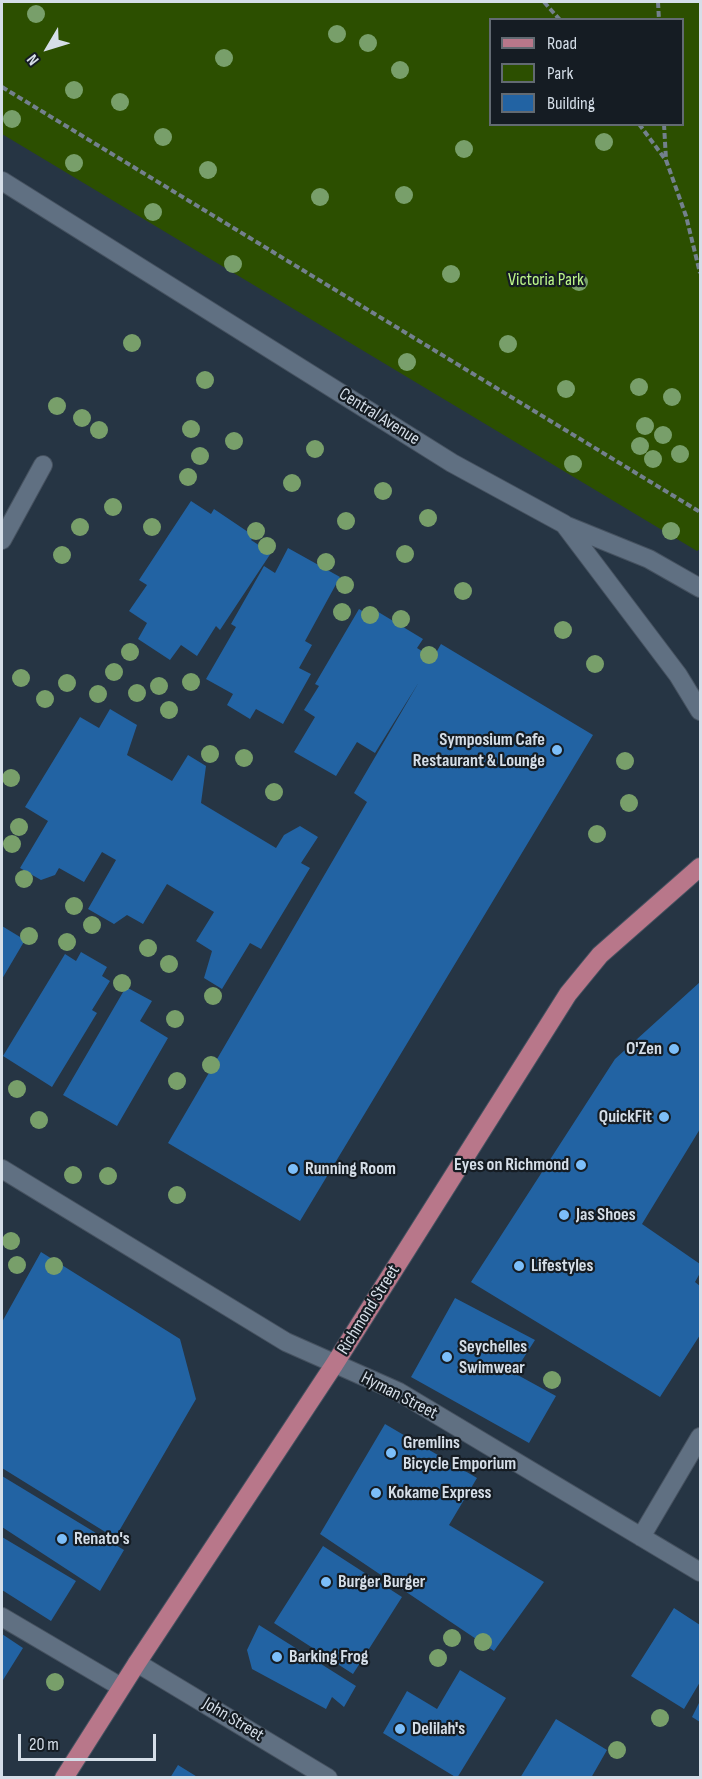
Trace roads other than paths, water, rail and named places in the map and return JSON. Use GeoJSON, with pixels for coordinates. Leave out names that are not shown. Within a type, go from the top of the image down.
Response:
{"type":"FeatureCollection","features":[{"type":"Feature","properties":{"kind":"main road","name":"Richmond Street"},"geometry":{"type":"LineString","coordinates":[[64,1778],[137,1663],[334,1365],[568,994],[600,955],[700,867]]}},
{"type":"Feature","properties":{"kind":"street","name":"Central Avenue"},"geometry":{"type":"LineString","coordinates":[[2,181],[452,463],[564,524],[678,675],[700,711]]}},
{"type":"Feature","properties":{"kind":"street"},"geometry":{"type":"LineString","coordinates":[[2,540],[43,465]]}},
{"type":"Feature","properties":{"kind":"street"},"geometry":{"type":"LineString","coordinates":[[564,524],[649,559],[700,588]]}},
{"type":"Feature","properties":{"kind":"street","name":"Hyman Street"},"geometry":{"type":"LineString","coordinates":[[2,1169],[286,1342],[399,1392],[700,1572]]}},
{"type":"Feature","properties":{"kind":"street"},"geometry":{"type":"LineString","coordinates":[[641,1537],[700,1437]]}},
{"type":"Feature","properties":{"kind":"street"},"geometry":{"type":"LineString","coordinates":[[2,1617],[121,1688]]}},
{"type":"Feature","properties":{"kind":"street","name":"John Street"},"geometry":{"type":"LineString","coordinates":[[137,1663],[328,1778]]}},
{"type":"Feature","properties":{"kind":"place","name":"Symposium Cafe Restaurant & Lounge"},"geometry":{"type":"Point","coordinates":[557,750]}},
{"type":"Feature","properties":{"kind":"place","name":"O'Zen"},"geometry":{"type":"Point","coordinates":[674,1049]}},
{"type":"Feature","properties":{"kind":"place","name":"QuickFit"},"geometry":{"type":"Point","coordinates":[664,1117]}},
{"type":"Feature","properties":{"kind":"place","name":"Eyes on Richmond"},"geometry":{"type":"Point","coordinates":[581,1165]}},
{"type":"Feature","properties":{"kind":"place","name":"Running Room"},"geometry":{"type":"Point","coordinates":[293,1169]}},
{"type":"Feature","properties":{"kind":"place","name":"Jas Shoes"},"geometry":{"type":"Point","coordinates":[564,1215]}},
{"type":"Feature","properties":{"kind":"place","name":"Lifestyles"},"geometry":{"type":"Point","coordinates":[519,1266]}},
{"type":"Feature","properties":{"kind":"place","name":"Seychelles Swimwear"},"geometry":{"type":"Point","coordinates":[447,1357]}},
{"type":"Feature","properties":{"kind":"place","name":"Gremlins Bicycle Emporium"},"geometry":{"type":"Point","coordinates":[391,1453]}},
{"type":"Feature","properties":{"kind":"place","name":"Kokame Express"},"geometry":{"type":"Point","coordinates":[376,1493]}},
{"type":"Feature","properties":{"kind":"place","name":"Renato's"},"geometry":{"type":"Point","coordinates":[62,1539]}},
{"type":"Feature","properties":{"kind":"place","name":"Burger Burger"},"geometry":{"type":"Point","coordinates":[326,1582]}},
{"type":"Feature","properties":{"kind":"place","name":"Barking Frog"},"geometry":{"type":"Point","coordinates":[277,1657]}},
{"type":"Feature","properties":{"kind":"place","name":"Delilah's"},"geometry":{"type":"Point","coordinates":[400,1729]}},
{"type":"Feature","properties":{"kind":"park label","name":"Victoria Park"},"geometry":{"type":"Point","coordinates":[546,280]}}]}
